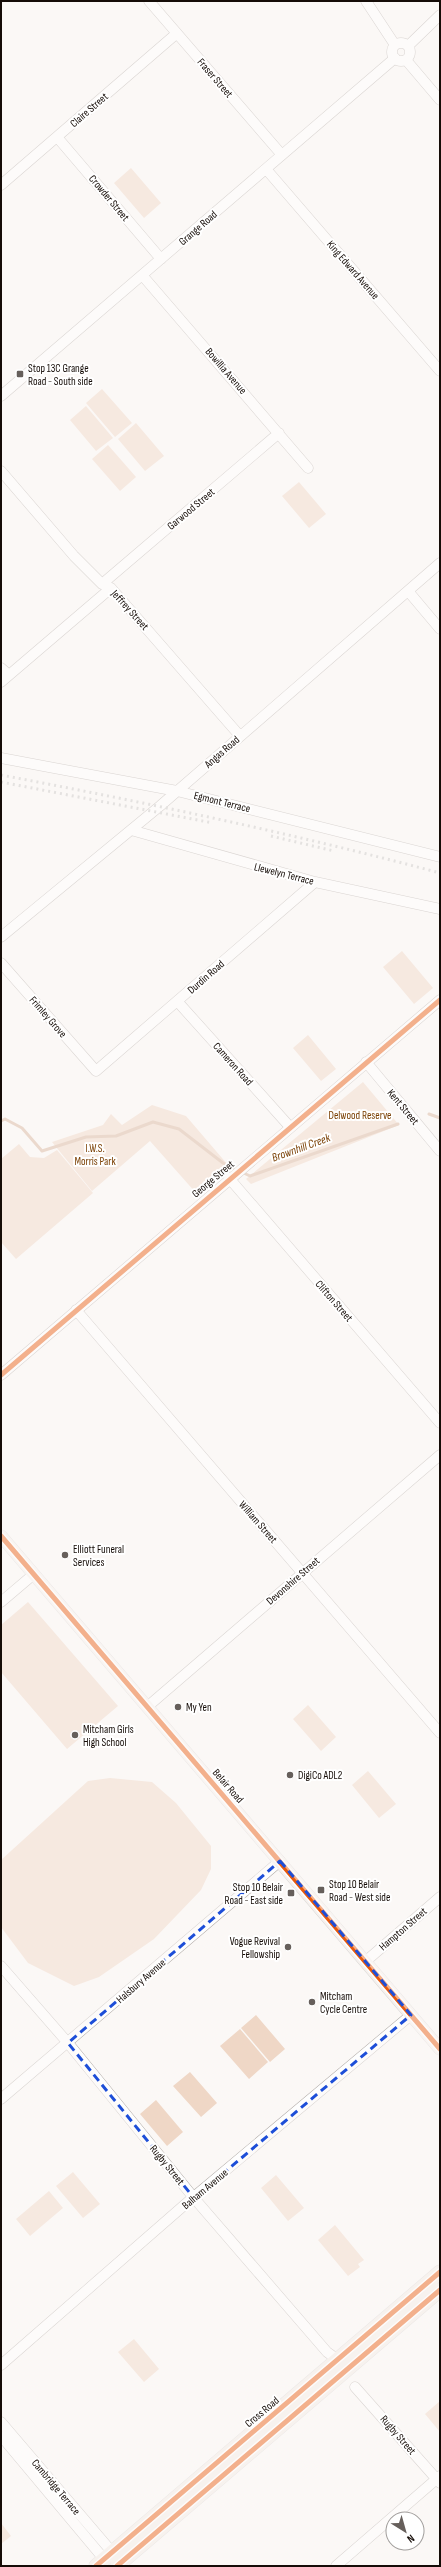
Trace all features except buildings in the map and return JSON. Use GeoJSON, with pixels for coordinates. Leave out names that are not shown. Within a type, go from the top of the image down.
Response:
{"type":"FeatureCollection","features":[{"type":"Feature","properties":{"kind":"highway","name":"Cross Road"},"geometry":{"type":"LineString","coordinates":[[110,2563],[338,2360],[440,2272]]}},
{"type":"Feature","properties":{"kind":"highway","name":"Cross Road"},"geometry":{"type":"LineString","coordinates":[[110,2563],[440,2290]]}},
{"type":"Feature","properties":{"kind":"main road","name":"Belair Road"},"geometry":{"type":"LineString","coordinates":[[1,1536],[440,2049]]}},
{"type":"Feature","properties":{"kind":"street","name":"Fraser Street"},"geometry":{"type":"LineString","coordinates":[[148,1],[282,155]]}},
{"type":"Feature","properties":{"kind":"street"},"geometry":{"type":"LineString","coordinates":[[366,1],[395,45]]}},
{"type":"Feature","properties":{"kind":"street"},"geometry":{"type":"LineString","coordinates":[[408,46],[440,15]]}},
{"type":"Feature","properties":{"kind":"street","name":"Claire Street"},"geometry":{"type":"LineString","coordinates":[[1,185],[176,34]]}},
{"type":"Feature","properties":{"kind":"street"},"geometry":{"type":"LineString","coordinates":[[395,45],[400,43],[408,46]]}},
{"type":"Feature","properties":{"kind":"street"},"geometry":{"type":"LineString","coordinates":[[395,45],[392,53],[395,58],[406,60],[440,100]]}},
{"type":"Feature","properties":{"kind":"street"},"geometry":{"type":"LineString","coordinates":[[406,60],[410,53],[408,46]]}},
{"type":"Feature","properties":{"kind":"street","name":"Grange Road"},"geometry":{"type":"LineString","coordinates":[[1,396],[395,58]]}},
{"type":"Feature","properties":{"kind":"street","name":"Crowder Street"},"geometry":{"type":"LineString","coordinates":[[57,137],[161,259]]}},
{"type":"Feature","properties":{"kind":"street","name":"King Edward Avenue"},"geometry":{"type":"LineString","coordinates":[[266,169],[440,371]]}},
{"type":"Feature","properties":{"kind":"street","name":"Bowillia Avenue"},"geometry":{"type":"LineString","coordinates":[[142,275],[308,468]]}},
{"type":"Feature","properties":{"kind":"street","name":"Garwood Street"},"geometry":{"type":"LineString","coordinates":[[1,682],[106,586],[279,433]]}},
{"type":"Feature","properties":{"kind":"street","name":"Jeffrey Street"},"geometry":{"type":"LineString","coordinates":[[1,471],[240,736]]}},
{"type":"Feature","properties":{"kind":"street","name":"Angas Road"},"geometry":{"type":"LineString","coordinates":[[1,937],[177,791],[440,563]]}},
{"type":"Feature","properties":{"kind":"street"},"geometry":{"type":"LineString","coordinates":[[408,591],[440,630]]}},
{"type":"Feature","properties":{"kind":"street"},"geometry":{"type":"LineString","coordinates":[[1,668],[9,675]]}},
{"type":"Feature","properties":{"kind":"street","name":"Egmont Terrace"},"geometry":{"type":"LineString","coordinates":[[1,758],[177,791],[440,856]]}},
{"type":"Feature","properties":{"kind":"street","name":"Llewelyn Terrace"},"geometry":{"type":"LineString","coordinates":[[131,830],[315,882],[440,909]]}},
{"type":"Feature","properties":{"kind":"street","name":"Durdin Road"},"geometry":{"type":"LineString","coordinates":[[96,1071],[315,882]]}},
{"type":"Feature","properties":{"kind":"street","name":"Frimley Grove"},"geometry":{"type":"LineString","coordinates":[[1,963],[96,1071]]}},
{"type":"Feature","properties":{"kind":"street","name":"George Street"},"geometry":{"type":"LineString","coordinates":[[1,1375],[229,1178],[440,1000]]}},
{"type":"Feature","properties":{"kind":"street","name":"Cameron Road"},"geometry":{"type":"LineString","coordinates":[[177,1001],[290,1127]]}},
{"type":"Feature","properties":{"kind":"street","name":"Kent Street"},"geometry":{"type":"LineString","coordinates":[[366,1062],[440,1151]]}},
{"type":"Feature","properties":{"kind":"street","name":"Clifton Street"},"geometry":{"type":"LineString","coordinates":[[229,1178],[440,1423]]}},
{"type":"Feature","properties":{"kind":"street","name":"William Street"},"geometry":{"type":"LineString","coordinates":[[76,1310],[440,1734]]}},
{"type":"Feature","properties":{"kind":"street","name":"Devonshire Street"},"geometry":{"type":"LineString","coordinates":[[147,1707],[440,1455]]}},
{"type":"Feature","properties":{"kind":"street"},"geometry":{"type":"LineString","coordinates":[[1,1602],[34,1574]]}},
{"type":"Feature","properties":{"kind":"street","name":"Halsbury Avenue"},"geometry":{"type":"LineString","coordinates":[[1,2099],[280,1861]]}},
{"type":"Feature","properties":{"kind":"street","name":"Hampton Street"},"geometry":{"type":"LineString","coordinates":[[366,1961],[440,1897]]}},
{"type":"Feature","properties":{"kind":"street","name":"Rugby Street"},"geometry":{"type":"LineString","coordinates":[[1,1966],[68,2043],[194,2198],[327,2352],[338,2360]]}},
{"type":"Feature","properties":{"kind":"street","name":"Balham Avenue"},"geometry":{"type":"LineString","coordinates":[[1,2365],[194,2198],[412,2015]]}},
{"type":"Feature","properties":{"kind":"street","name":"Rugby Street"},"geometry":{"type":"LineString","coordinates":[[355,2386],[439,2479]]}},
{"type":"Feature","properties":{"kind":"street","name":"Cambridge Terrace"},"geometry":{"type":"LineString","coordinates":[[1,2422],[6,2437],[44,2480],[110,2563]]}},
{"type":"Feature","properties":{"kind":"street"},"geometry":{"type":"LineString","coordinates":[[336,2566],[439,2479]]}},
{"type":"Feature","properties":{"kind":"highlighted area"},"geometry":{"type":"Polygon","coordinates":[[[280,1861],[411,2015],[194,2198],[68,2043],[280,1861]]]}},
{"type":"Feature","properties":{"kind":"green space"},"geometry":{"type":"Polygon","coordinates":[[[131,168],[161,203],[144,218],[114,183],[131,168]]]}},
{"type":"Feature","properties":{"kind":"green space"},"geometry":{"type":"Polygon","coordinates":[[[102,389],[132,423],[115,437],[86,403],[102,389]]]}},
{"type":"Feature","properties":{"kind":"green space"},"geometry":{"type":"Polygon","coordinates":[[[86,406],[113,438],[96,451],[70,420],[86,406]]]}},
{"type":"Feature","properties":{"kind":"green space"},"geometry":{"type":"Polygon","coordinates":[[[136,423],[164,456],[145,471],[118,439],[136,423]]]}},
{"type":"Feature","properties":{"kind":"green space"},"geometry":{"type":"Polygon","coordinates":[[[108,445],[136,477],[120,491],[92,459],[108,445]]]}},
{"type":"Feature","properties":{"kind":"green space"},"geometry":{"type":"Polygon","coordinates":[[[299,482],[326,514],[309,528],[282,496],[299,482]]]}},
{"type":"Feature","properties":{"kind":"green space"},"geometry":{"type":"Polygon","coordinates":[[[402,951],[433,988],[414,1004],[383,967],[402,951]]]}},
{"type":"Feature","properties":{"kind":"green space"},"geometry":{"type":"Polygon","coordinates":[[[308,1035],[336,1069],[321,1081],[293,1048],[308,1035]]]}},
{"type":"Feature","properties":{"kind":"green space","name":"Delwood Reserve"},"geometry":{"type":"Polygon","coordinates":[[[363,1082],[399,1125],[251,1184],[246,1179],[363,1082]]]}},
{"type":"Feature","properties":{"kind":"green space","name":"I.W.S. Morris Park"},"geometry":{"type":"Polygon","coordinates":[[[152,1105],[186,1116],[228,1165],[196,1193],[150,1141],[92,1191],[52,1142],[103,1125],[111,1114],[122,1125],[152,1105]]]}},
{"type":"Feature","properties":{"kind":"green space"},"geometry":{"type":"Polygon","coordinates":[[[19,1144],[30,1157],[44,1158],[57,1150],[93,1193],[16,1259],[1,1242],[1,1159],[19,1144]]]}},
{"type":"Feature","properties":{"kind":"green space"},"geometry":{"type":"Polygon","coordinates":[[[28,1602],[118,1706],[67,1749],[1,1672],[1,1625],[28,1602]]]}},
{"type":"Feature","properties":{"kind":"green space"},"geometry":{"type":"Polygon","coordinates":[[[308,1705],[336,1737],[321,1751],[293,1719],[308,1705]]]}},
{"type":"Feature","properties":{"kind":"green space"},"geometry":{"type":"Polygon","coordinates":[[[368,1771],[396,1804],[379,1818],[352,1785],[368,1771]]]}},
{"type":"Feature","properties":{"kind":"green space"},"geometry":{"type":"Polygon","coordinates":[[[110,1778],[152,1782],[176,1803],[211,1846],[211,1869],[201,1890],[154,1939],[99,1977],[74,1986],[28,1963],[1,1927],[1,1860],[88,1781],[110,1778]]]}},
{"type":"Feature","properties":{"kind":"green space"},"geometry":{"type":"Polygon","coordinates":[[[256,2015],[285,2049],[270,2062],[241,2028],[256,2015]]]}},
{"type":"Feature","properties":{"kind":"green space"},"geometry":{"type":"Polygon","coordinates":[[[240,2029],[268,2062],[249,2079],[220,2046],[240,2029]]]}},
{"type":"Feature","properties":{"kind":"green space"},"geometry":{"type":"Polygon","coordinates":[[[190,2072],[217,2103],[201,2117],[173,2086],[190,2072]]]}},
{"type":"Feature","properties":{"kind":"green space"},"geometry":{"type":"Polygon","coordinates":[[[156,2100],[183,2132],[167,2146],[140,2114],[156,2100]]]}},
{"type":"Feature","properties":{"kind":"green space"},"geometry":{"type":"Polygon","coordinates":[[[73,2172],[100,2204],[83,2218],[56,2186],[73,2172]]]}},
{"type":"Feature","properties":{"kind":"green space"},"geometry":{"type":"Polygon","coordinates":[[[276,2175],[304,2208],[288,2221],[261,2188],[276,2175]]]}},
{"type":"Feature","properties":{"kind":"green space"},"geometry":{"type":"Polygon","coordinates":[[[49,2191],[63,2208],[30,2236],[16,2219],[49,2191]]]}},
{"type":"Feature","properties":{"kind":"green space"},"geometry":{"type":"Polygon","coordinates":[[[335,2225],[364,2260],[358,2264],[360,2267],[348,2276],[318,2240],[335,2225]]]}},
{"type":"Feature","properties":{"kind":"green space"},"geometry":{"type":"Polygon","coordinates":[[[134,2339],[159,2369],[144,2382],[118,2352],[134,2339]]]}},
{"type":"Feature","properties":{"kind":"green space"},"geometry":{"type":"Polygon","coordinates":[[[440,2401],[440,2432],[425,2414],[440,2401]]]}},
{"type":"Feature","properties":{"kind":"green space"},"geometry":{"type":"Polygon","coordinates":[[[1,2523],[11,2536],[1,2544],[1,2523]]]}},
{"type":"Feature","properties":{"kind":"waterway","name":"Brownhill Creek"},"geometry":{"type":"LineString","coordinates":[[429,1114],[440,1118]]}},
{"type":"Feature","properties":{"kind":"waterway","name":"Brownhill Creek"},"geometry":{"type":"LineString","coordinates":[[1,1121],[5,1119],[22,1128],[42,1151],[86,1137],[116,1136],[153,1122],[179,1129],[223,1163],[250,1176],[398,1124]]}},
{"type":"Feature","properties":{"kind":"railway"},"geometry":{"type":"LineString","coordinates":[[1,775],[222,820],[331,845],[440,873]]}},
{"type":"Feature","properties":{"kind":"railway"},"geometry":{"type":"LineString","coordinates":[[1,782],[213,823]]}},
{"type":"Feature","properties":{"kind":"railway"},"geometry":{"type":"LineString","coordinates":[[271,836],[334,851]]}},
{"type":"Feature","properties":{"kind":"cycle path"},"geometry":{"type":"LineString","coordinates":[[1,1375],[440,1000]]}},
{"type":"Feature","properties":{"kind":"cycle path"},"geometry":{"type":"LineString","coordinates":[[1,1536],[440,2049]]}},
{"type":"Feature","properties":{"kind":"cycle path"},"geometry":{"type":"LineString","coordinates":[[96,2566],[440,2272]]}},
{"type":"Feature","properties":{"kind":"cycle path"},"geometry":{"type":"LineString","coordinates":[[117,2566],[440,2290]]}},
{"type":"Feature","properties":{"kind":"place","name":"Stop 13C Grange Road - South side"},"geometry":{"type":"Point","coordinates":[20,374]}},
{"type":"Feature","properties":{"kind":"place","name":"Elliott Funeral Services"},"geometry":{"type":"Point","coordinates":[65,1555]}},
{"type":"Feature","properties":{"kind":"place","name":"My Yen"},"geometry":{"type":"Point","coordinates":[178,1707]}},
{"type":"Feature","properties":{"kind":"place","name":"Mitcham Girls High School"},"geometry":{"type":"Point","coordinates":[75,1735]}},
{"type":"Feature","properties":{"kind":"place","name":"DigiCo ADL2"},"geometry":{"type":"Point","coordinates":[290,1775]}},
{"type":"Feature","properties":{"kind":"place","name":"Stop 10 Belair Road - West side"},"geometry":{"type":"Point","coordinates":[321,1890]}},
{"type":"Feature","properties":{"kind":"place","name":"Stop 10 Belair Road - East side"},"geometry":{"type":"Point","coordinates":[291,1893]}},
{"type":"Feature","properties":{"kind":"place","name":"Vogue Revival Fellowship"},"geometry":{"type":"Point","coordinates":[288,1947]}},
{"type":"Feature","properties":{"kind":"place","name":"Mitcham Cycle Centre"},"geometry":{"type":"Point","coordinates":[312,2002]}}]}
